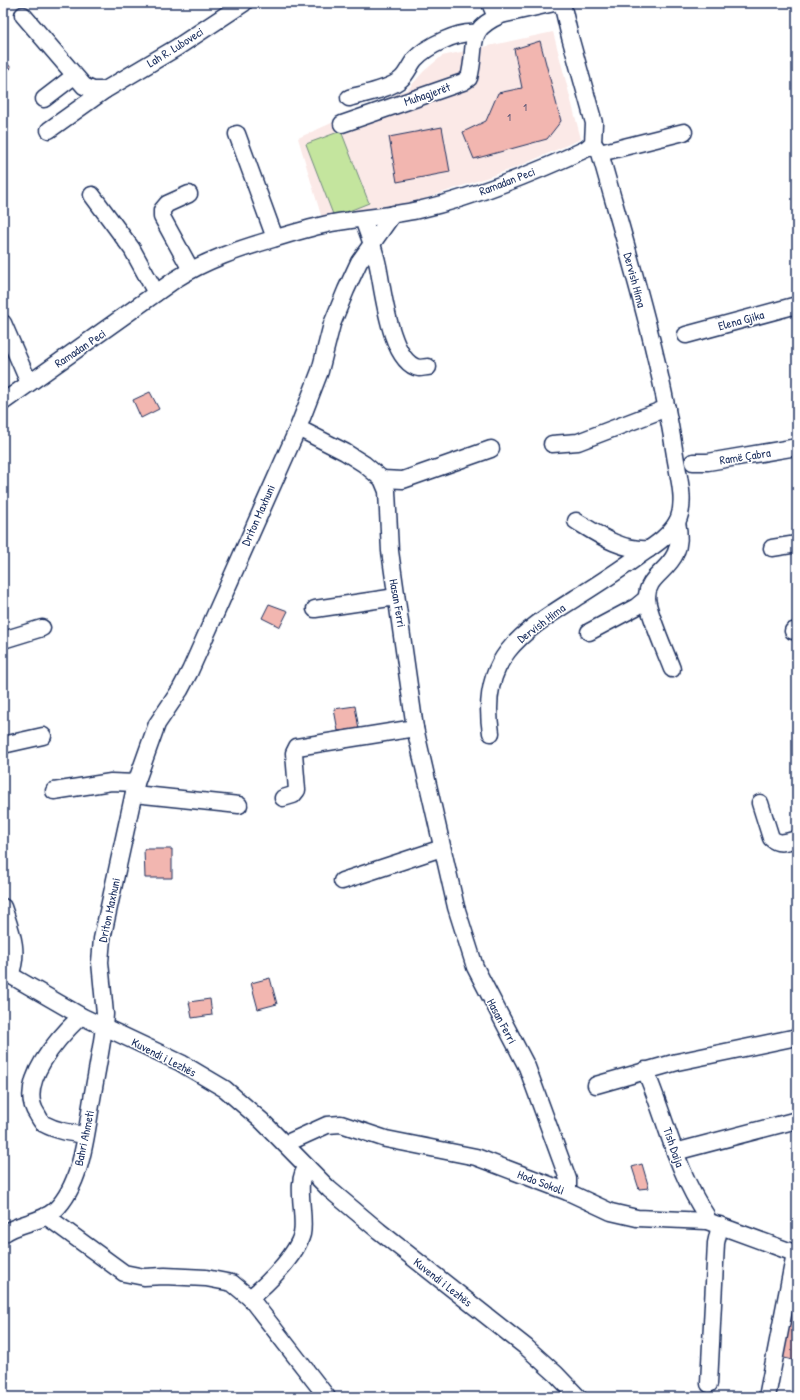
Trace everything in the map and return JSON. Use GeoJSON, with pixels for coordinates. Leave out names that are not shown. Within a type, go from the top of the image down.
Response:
{"type":"FeatureCollection","features":[{"type":"Feature","properties":{"kind":"street","name":"Lah R. Luboveci"},"geometry":{"type":"LineString","coordinates":[[49,130],[105,90],[176,48],[244,3]]}},
{"type":"Feature","properties":{"kind":"street"},"geometry":{"type":"LineString","coordinates":[[490,3],[493,10],[501,15]]}},
{"type":"Feature","properties":{"kind":"street"},"geometry":{"type":"LineString","coordinates":[[476,33],[481,25],[501,15],[554,3]]}},
{"type":"Feature","properties":{"kind":"street"},"geometry":{"type":"LineString","coordinates":[[562,3],[594,123],[597,148],[684,132]]}},
{"type":"Feature","properties":{"kind":"street"},"geometry":{"type":"LineString","coordinates":[[23,15],[84,86],[93,90],[105,90]]}},
{"type":"Feature","properties":{"kind":"street","name":"Muhagjerët"},"geometry":{"type":"LineString","coordinates":[[342,124],[463,82],[469,78],[476,33],[469,32],[438,43],[415,59],[401,80],[389,86],[349,98]]}},
{"type":"Feature","properties":{"kind":"street"},"geometry":{"type":"LineString","coordinates":[[44,99],[74,76]]}},
{"type":"Feature","properties":{"kind":"street"},"geometry":{"type":"LineString","coordinates":[[237,134],[275,238]]}},
{"type":"Feature","properties":{"kind":"street","name":"Ramadan Peci"},"geometry":{"type":"LineString","coordinates":[[3,402],[156,293],[191,270],[235,250],[303,229],[442,204],[500,184],[586,149],[597,148]]}},
{"type":"Feature","properties":{"kind":"street","name":"Dervish Hima"},"geometry":{"type":"LineString","coordinates":[[597,148],[654,349],[667,408],[680,489],[680,506],[677,522],[679,543],[671,563],[651,585],[648,598]]}},
{"type":"Feature","properties":{"kind":"street"},"geometry":{"type":"LineString","coordinates":[[189,194],[167,204],[162,210],[162,217],[191,270]]}},
{"type":"Feature","properties":{"kind":"street"},"geometry":{"type":"LineString","coordinates":[[92,195],[132,249],[156,293]]}},
{"type":"Feature","properties":{"kind":"street","name":"Driton Maxhuni"},"geometry":{"type":"LineString","coordinates":[[104,1027],[105,1014],[100,962],[102,938],[135,788],[157,724],[180,690],[190,671],[298,428],[320,371],[332,324],[346,290],[359,262],[393,214]]}},
{"type":"Feature","properties":{"kind":"street"},"geometry":{"type":"LineString","coordinates":[[363,219],[378,264],[390,326],[399,349],[409,363],[418,368],[428,367]]}},
{"type":"Feature","properties":{"kind":"street","name":"Elena Gjika"},"geometry":{"type":"LineString","coordinates":[[686,335],[797,305]]}},
{"type":"Feature","properties":{"kind":"street"},"geometry":{"type":"LineString","coordinates":[[3,323],[30,383]]}},
{"type":"Feature","properties":{"kind":"street"},"geometry":{"type":"LineString","coordinates":[[552,444],[578,442],[667,408]]}},
{"type":"Feature","properties":{"kind":"street"},"geometry":{"type":"LineString","coordinates":[[298,428],[345,452],[382,478],[402,480],[491,449]]}},
{"type":"Feature","properties":{"kind":"street","name":"Ramë Çabra"},"geometry":{"type":"LineString","coordinates":[[693,462],[708,462],[797,447]]}},
{"type":"Feature","properties":{"kind":"street","name":"Ramë Çabra"},"geometry":{"type":"LineString","coordinates":[[712,471],[794,454],[797,452]]}},
{"type":"Feature","properties":{"kind":"street","name":"Hasan Ferri"},"geometry":{"type":"LineString","coordinates":[[382,478],[387,491],[390,551],[415,728],[456,907],[475,967],[527,1068],[566,1170],[569,1184],[568,1192]]}},
{"type":"Feature","properties":{"kind":"street"},"geometry":{"type":"LineString","coordinates":[[576,521],[599,535],[627,547],[637,550],[649,549]]}},
{"type":"Feature","properties":{"kind":"street","name":"Dervish Hima"},"geometry":{"type":"LineString","coordinates":[[491,733],[488,708],[491,685],[495,673],[507,652],[524,633],[547,616],[649,549],[665,537],[677,522]]}},
{"type":"Feature","properties":{"kind":"street"},"geometry":{"type":"LineString","coordinates":[[772,548],[797,544]]}},
{"type":"Feature","properties":{"kind":"street"},"geometry":{"type":"LineString","coordinates":[[315,609],[396,597]]}},
{"type":"Feature","properties":{"kind":"street"},"geometry":{"type":"LineString","coordinates":[[590,632],[636,607],[648,598],[672,669]]}},
{"type":"Feature","properties":{"kind":"street"},"geometry":{"type":"LineString","coordinates":[[3,640],[42,628]]}},
{"type":"Feature","properties":{"kind":"street"},"geometry":{"type":"LineString","coordinates":[[283,798],[293,795],[298,790],[294,753],[297,747],[415,728]]}},
{"type":"Feature","properties":{"kind":"street"},"geometry":{"type":"LineString","coordinates":[[3,745],[43,736]]}},
{"type":"Feature","properties":{"kind":"street"},"geometry":{"type":"LineString","coordinates":[[54,790],[111,782],[135,788],[239,805]]}},
{"type":"Feature","properties":{"kind":"street"},"geometry":{"type":"LineString","coordinates":[[760,803],[771,838],[774,841],[783,843],[797,839]]}},
{"type":"Feature","properties":{"kind":"street"},"geometry":{"type":"LineString","coordinates":[[342,881],[392,863],[442,848]]}},
{"type":"Feature","properties":{"kind":"street"},"geometry":{"type":"LineString","coordinates":[[3,907],[14,937],[15,950],[14,963],[7,973]]}},
{"type":"Feature","properties":{"kind":"street","name":"Kuvendi i Lezhës"},"geometry":{"type":"LineString","coordinates":[[7,973],[81,1016],[180,1064],[225,1089],[242,1102],[329,1189],[379,1231],[526,1347],[556,1374],[578,1397]]}},
{"type":"Feature","properties":{"kind":"street"},"geometry":{"type":"LineString","coordinates":[[81,1016],[69,1028],[41,1064],[31,1084],[31,1106],[43,1123],[62,1131],[85,1135]]}},
{"type":"Feature","properties":{"kind":"street","name":"Bahri Ahmeti"},"geometry":{"type":"LineString","coordinates":[[3,1234],[18,1225],[46,1216],[55,1210],[70,1187],[80,1165],[104,1027]]}},
{"type":"Feature","properties":{"kind":"street"},"geometry":{"type":"LineString","coordinates":[[596,1086],[645,1070],[797,1036]]}},
{"type":"Feature","properties":{"kind":"street","name":"Tish Daija"},"geometry":{"type":"LineString","coordinates":[[645,1070],[660,1105],[675,1152],[686,1179],[706,1214],[714,1223]]}},
{"type":"Feature","properties":{"kind":"street"},"geometry":{"type":"LineString","coordinates":[[675,1152],[797,1120]]}},
{"type":"Feature","properties":{"kind":"street","name":"Hodo Sokoli"},"geometry":{"type":"LineString","coordinates":[[285,1144],[327,1125],[341,1124],[386,1139],[476,1157],[568,1192],[611,1212],[637,1218],[714,1223],[796,1254]]}},
{"type":"Feature","properties":{"kind":"street"},"geometry":{"type":"LineString","coordinates":[[250,1298],[274,1275],[298,1244],[302,1233],[301,1177],[307,1167]]}},
{"type":"Feature","properties":{"kind":"street"},"geometry":{"type":"LineString","coordinates":[[46,1216],[124,1273],[139,1277],[180,1276],[220,1279],[232,1283],[250,1298],[327,1397]]}},
{"type":"Feature","properties":{"kind":"street"},"geometry":{"type":"LineString","coordinates":[[709,1384],[716,1243],[714,1223]]}},
{"type":"Feature","properties":{"kind":"street"},"geometry":{"type":"LineString","coordinates":[[767,1397],[796,1254]]}},
{"type":"Feature","properties":{"kind":"shaded area"},"geometry":{"type":"Polygon","coordinates":[[[553,32],[581,139],[515,168],[415,202],[323,222],[298,138],[408,89],[424,71],[442,56],[553,32]]]}},
{"type":"Feature","properties":{"kind":"green space"},"geometry":{"type":"Polygon","coordinates":[[[341,131],[369,203],[334,217],[306,144],[341,131]]]}},
{"type":"Feature","properties":{"kind":"building"},"geometry":{"type":"Polygon","coordinates":[[[540,41],[561,121],[547,139],[474,159],[463,132],[486,121],[498,93],[522,88],[514,49],[540,41]]]}},
{"type":"Feature","properties":{"kind":"building"},"geometry":{"type":"Polygon","coordinates":[[[3,57],[11,68],[3,75],[3,57]]]}},
{"type":"Feature","properties":{"kind":"building"},"geometry":{"type":"Polygon","coordinates":[[[442,127],[450,172],[397,182],[389,137],[442,127]]]}},
{"type":"Feature","properties":{"kind":"building"},"geometry":{"type":"Polygon","coordinates":[[[150,392],[159,409],[141,418],[133,400],[150,392]]]}},
{"type":"Feature","properties":{"kind":"building"},"geometry":{"type":"Polygon","coordinates":[[[269,604],[288,611],[280,627],[262,618],[269,604]]]}},
{"type":"Feature","properties":{"kind":"building"},"geometry":{"type":"Polygon","coordinates":[[[355,706],[359,729],[338,731],[334,709],[355,706]]]}},
{"type":"Feature","properties":{"kind":"building"},"geometry":{"type":"Polygon","coordinates":[[[144,849],[172,849],[172,878],[145,878],[144,849]]]}},
{"type":"Feature","properties":{"kind":"building"},"geometry":{"type":"Polygon","coordinates":[[[270,978],[277,1004],[258,1009],[251,983],[270,978]]]}},
{"type":"Feature","properties":{"kind":"building"},"geometry":{"type":"Polygon","coordinates":[[[210,999],[212,1015],[192,1018],[189,1002],[210,999]]]}},
{"type":"Feature","properties":{"kind":"building"},"geometry":{"type":"Polygon","coordinates":[[[642,1164],[649,1188],[639,1189],[632,1167],[642,1164]]]}},
{"type":"Feature","properties":{"kind":"building"},"geometry":{"type":"Polygon","coordinates":[[[797,1288],[797,1361],[780,1357],[797,1288]]]}}]}
